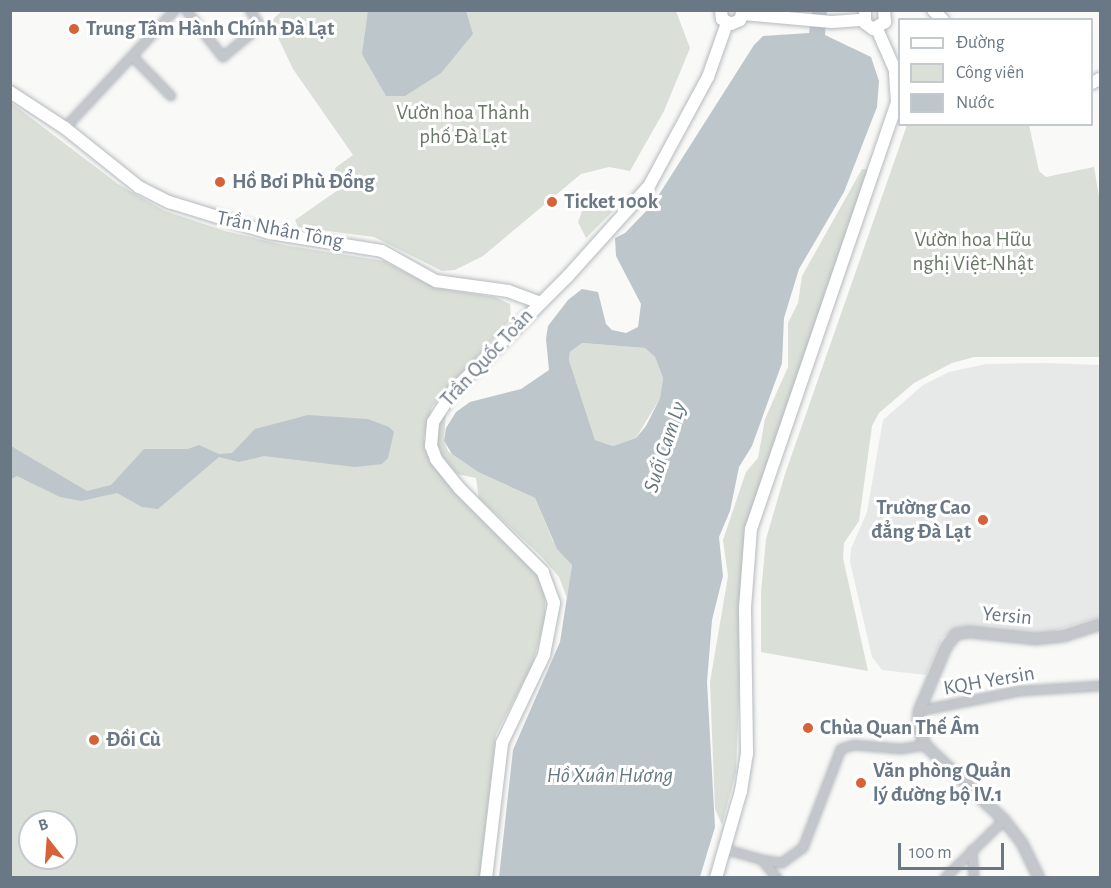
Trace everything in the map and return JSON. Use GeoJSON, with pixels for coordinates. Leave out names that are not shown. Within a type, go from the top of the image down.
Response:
{"type":"FeatureCollection","features":[{"type":"Feature","properties":{"kind":"main road"},"geometry":{"type":"LineString","coordinates":[[720,11],[727,23],[738,22],[743,12],[832,22],[864,15],[870,28],[877,29],[885,22],[885,11]]}},
{"type":"Feature","properties":{"kind":"main road","name":"Trần Quốc Toản"},"geometry":{"type":"LineString","coordinates":[[486,878],[502,743],[544,656],[554,603],[543,572],[460,489],[436,459],[431,430],[444,401],[539,302],[568,276],[649,186],[708,77],[727,23]]}},
{"type":"Feature","properties":{"kind":"main road"},"geometry":{"type":"LineString","coordinates":[[716,878],[747,753],[745,598],[751,529],[897,102],[895,70],[877,29]]}},
{"type":"Feature","properties":{"kind":"main road","name":"Trần Nhân Tông"},"geometry":{"type":"LineString","coordinates":[[10,92],[65,128],[139,187],[197,213],[270,233],[382,251],[436,281],[508,291],[539,302]]}},
{"type":"Feature","properties":{"kind":"street"},"geometry":{"type":"LineString","coordinates":[[65,128],[134,58],[175,10]]}},
{"type":"Feature","properties":{"kind":"street"},"geometry":{"type":"LineString","coordinates":[[186,10],[223,57],[260,26],[250,10]]}},
{"type":"Feature","properties":{"kind":"street"},"geometry":{"type":"LineString","coordinates":[[134,58],[171,96]]}},
{"type":"Feature","properties":{"kind":"street","name":"Yersin"},"geometry":{"type":"LineString","coordinates":[[919,711],[946,647],[956,634],[969,632],[1036,639],[1064,636],[1101,624]]}},
{"type":"Feature","properties":{"kind":"street","name":"KQH Yersin"},"geometry":{"type":"LineString","coordinates":[[919,711],[1020,692],[1101,686]]}},
{"type":"Feature","properties":{"kind":"street"},"geometry":{"type":"LineString","coordinates":[[919,711],[918,725],[925,745],[1004,820],[1022,843],[1039,878]]}},
{"type":"Feature","properties":{"kind":"street"},"geometry":{"type":"LineString","coordinates":[[724,849],[782,863],[803,848],[841,749],[854,745],[901,749],[925,745]]}},
{"type":"Feature","properties":{"kind":"street"},"geometry":{"type":"LineString","coordinates":[[945,878],[1004,820]]}},
{"type":"Feature","properties":{"kind":"street"},"geometry":{"type":"LineString","coordinates":[[972,850],[974,878]]}},
{"type":"Feature","properties":{"kind":"street"},"geometry":{"type":"LineString","coordinates":[[762,860],[777,878]]}},
{"type":"Feature","properties":{"kind":"shaded area","name":"Trường Cao đẳng Đà Lạt"},"geometry":{"type":"Polygon","coordinates":[[[986,364],[1100,365],[1100,617],[1043,634],[957,628],[942,638],[926,675],[882,670],[872,657],[850,562],[851,549],[867,512],[883,420],[923,385],[949,372],[986,364]]]}},
{"type":"Feature","properties":{"kind":"green space","name":"Vườn hoa Thành phố Đà Lạt"},"geometry":{"type":"Polygon","coordinates":[[[283,10],[676,11],[690,48],[664,111],[630,171],[609,167],[581,174],[483,256],[455,270],[442,271],[374,237],[298,227],[295,220],[338,190],[335,168],[353,155],[293,69],[273,27],[273,19],[283,10]]]}},
{"type":"Feature","properties":{"kind":"green space"},"geometry":{"type":"Polygon","coordinates":[[[10,102],[118,184],[165,211],[225,231],[284,245],[384,261],[436,288],[495,297],[510,304],[511,319],[432,407],[424,438],[432,463],[446,482],[540,577],[545,588],[545,620],[532,666],[496,734],[480,877],[11,877],[10,102]]]}},
{"type":"Feature","properties":{"kind":"green space","name":"Vườn hoa Hữu nghị Việt-Nhật"},"geometry":{"type":"Polygon","coordinates":[[[907,126],[1029,126],[1039,171],[1046,177],[1094,167],[1100,202],[1100,357],[974,357],[952,363],[914,383],[879,413],[872,426],[859,521],[844,543],[843,558],[868,671],[761,652],[761,593],[766,539],[785,474],[907,126]]]}},
{"type":"Feature","properties":{"kind":"green space"},"geometry":{"type":"Polygon","coordinates":[[[862,169],[871,170],[744,568],[736,772],[722,825],[715,809],[710,682],[728,576],[723,540],[746,472],[758,458],[765,419],[788,367],[788,323],[798,303],[802,276],[862,169]]]}},
{"type":"Feature","properties":{"kind":"green space"},"geometry":{"type":"Polygon","coordinates":[[[597,200],[614,201],[614,210],[586,238],[578,222],[582,211],[597,200]]]}},
{"type":"Feature","properties":{"kind":"green space"},"geometry":{"type":"Polygon","coordinates":[[[582,343],[645,348],[655,357],[663,378],[660,398],[636,438],[613,446],[595,440],[569,360],[570,352],[582,343]]]}},
{"type":"Feature","properties":{"kind":"green space"},"geometry":{"type":"Polygon","coordinates":[[[446,411],[444,441],[448,451],[478,472],[535,498],[553,541],[572,565],[567,598],[559,577],[542,557],[479,498],[476,478],[457,474],[442,456],[436,441],[439,421],[446,411]]]}},
{"type":"Feature","properties":{"kind":"water"},"geometry":{"type":"Polygon","coordinates":[[[368,11],[466,11],[473,34],[441,73],[405,96],[386,96],[362,54],[368,11]]]}},
{"type":"Feature","properties":{"kind":"water","name":"Hồ Xuân Hương"},"geometry":{"type":"Polygon","coordinates":[[[812,11],[827,11],[825,35],[871,57],[879,81],[877,107],[844,192],[799,269],[784,318],[782,363],[752,446],[739,467],[730,511],[719,537],[723,576],[712,620],[707,682],[715,827],[700,877],[499,877],[513,750],[560,642],[572,565],[557,549],[535,498],[478,472],[452,454],[444,441],[446,428],[456,412],[470,402],[521,389],[549,370],[546,339],[548,326],[568,300],[582,289],[598,292],[606,324],[612,330],[626,333],[638,327],[641,304],[616,256],[615,238],[625,233],[653,204],[754,45],[763,36],[809,33],[812,11]],[[582,343],[570,352],[569,360],[595,440],[613,446],[636,438],[646,426],[660,398],[663,378],[655,357],[645,348],[582,343]]]}},
{"type":"Feature","properties":{"kind":"water"},"geometry":{"type":"Polygon","coordinates":[[[308,415],[368,419],[389,427],[394,432],[388,458],[382,464],[355,467],[264,456],[239,462],[219,457],[158,509],[142,507],[117,493],[81,501],[60,497],[17,476],[11,479],[11,446],[87,491],[111,485],[144,449],[188,449],[199,445],[219,454],[232,453],[255,429],[308,415]]]}},
{"type":"Feature","properties":{"kind":"place","name":"Trung Tâm Hành Chính Đà Lạt"},"geometry":{"type":"Point","coordinates":[74,29]}},
{"type":"Feature","properties":{"kind":"place","name":"Hồ Bơi Phù Đổng"},"geometry":{"type":"Point","coordinates":[220,182]}},
{"type":"Feature","properties":{"kind":"place","name":"Ticket 100k"},"geometry":{"type":"Point","coordinates":[552,202]}},
{"type":"Feature","properties":{"kind":"place","name":"Trường Cao đẳng Đà Lạt"},"geometry":{"type":"Point","coordinates":[983,520]}},
{"type":"Feature","properties":{"kind":"place","name":"Chùa Quan Thế Âm"},"geometry":{"type":"Point","coordinates":[808,728]}},
{"type":"Feature","properties":{"kind":"place","name":"Đồi Cù"},"geometry":{"type":"Point","coordinates":[94,740]}},
{"type":"Feature","properties":{"kind":"place","name":"Văn phòng Quản lý đường bộ IV.1"},"geometry":{"type":"Point","coordinates":[861,783]}},
{"type":"Feature","properties":{"kind":"water label","name":"Suối Cam Ly"},"geometry":{"type":"Point","coordinates":[665,447]}}]}
